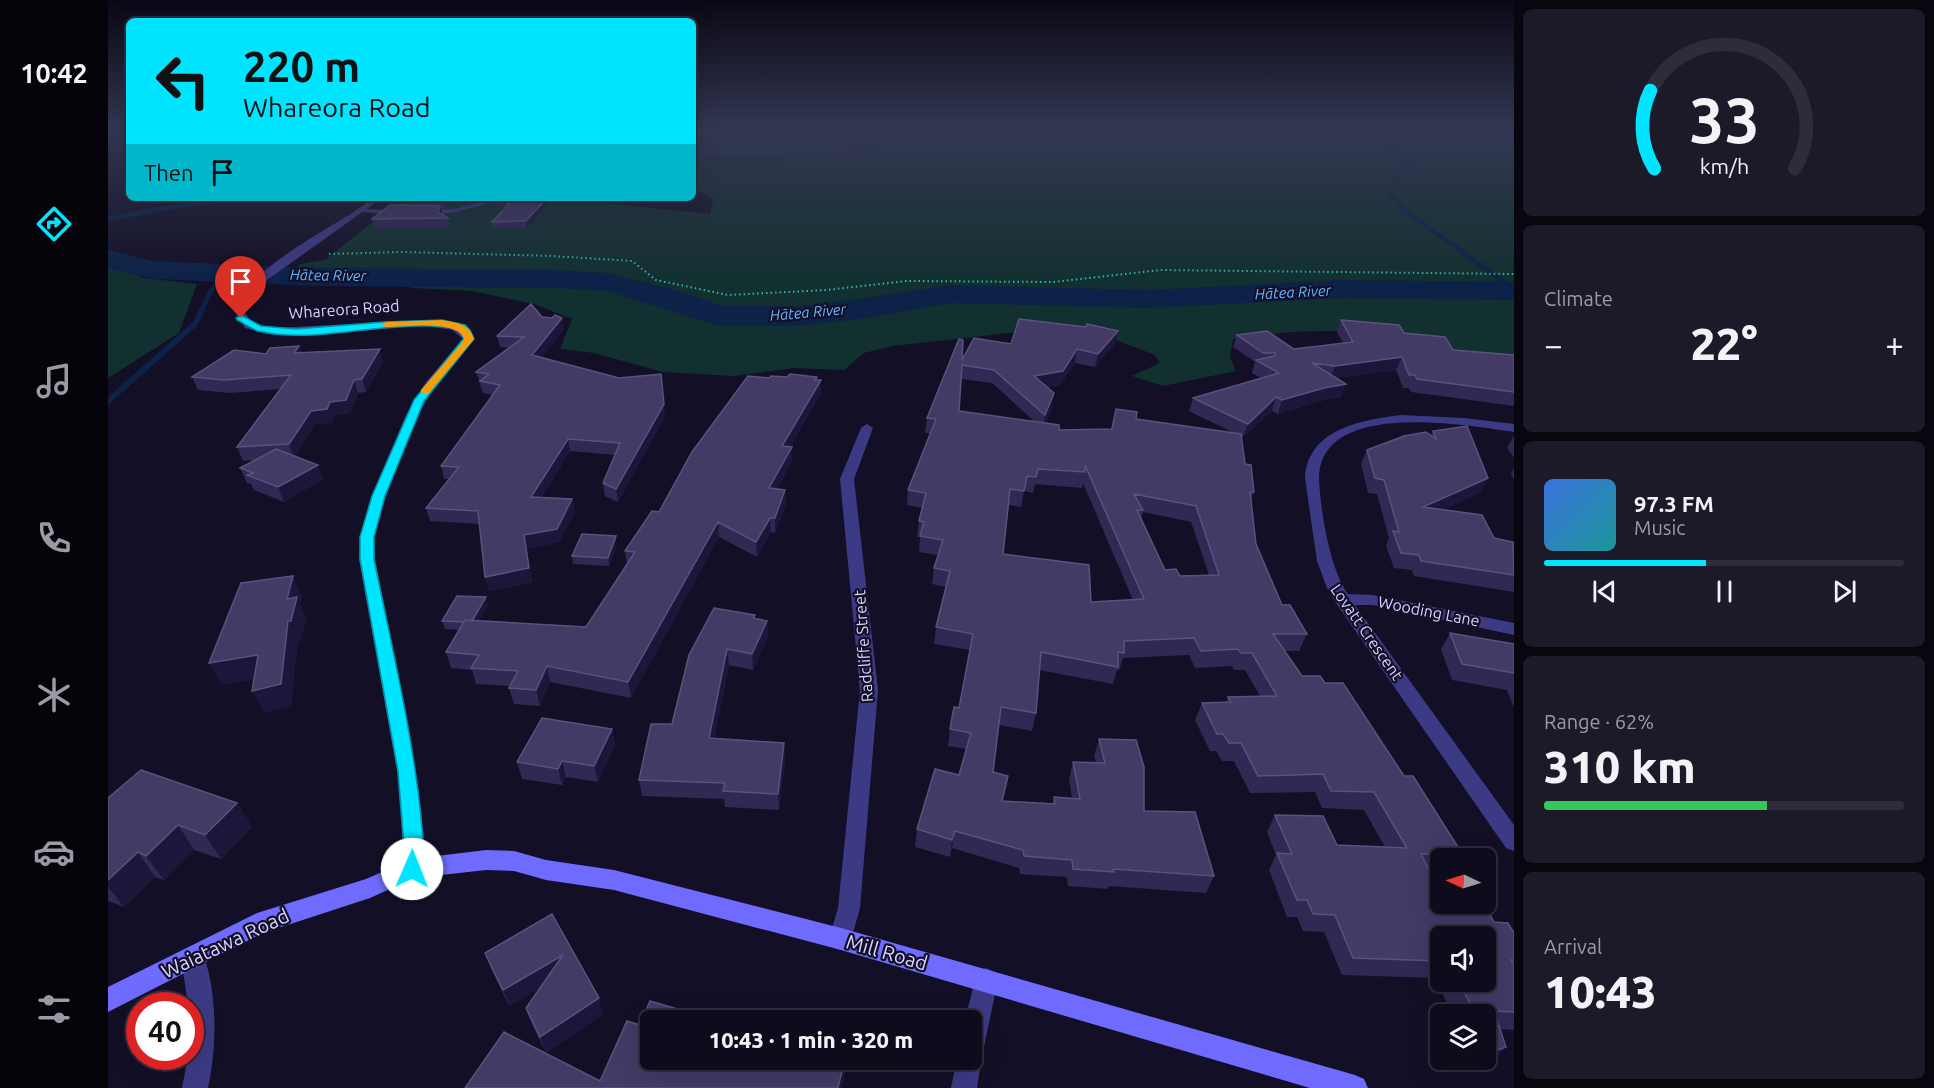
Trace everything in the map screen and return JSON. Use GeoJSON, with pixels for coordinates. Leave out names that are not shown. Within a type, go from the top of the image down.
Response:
{"type":"FeatureCollection","features":[{"type":"Feature","properties":{"kind":"main road","name":"Mill Road"},"geometry":{"type":"LineString","coordinates":[[412,869],[486,860],[514,861],[546,870],[614,880],[841,939],[1355,1088]]}},
{"type":"Feature","properties":{"kind":"main road","name":"Waiatawa Road"},"geometry":{"type":"LineString","coordinates":[[108,1000],[257,924],[370,888],[412,869]]}},
{"type":"Feature","properties":{"kind":"street","name":"Whareora Road"},"geometry":{"type":"LineString","coordinates":[[374,201],[286,260],[254,285],[243,298],[239,312],[246,322],[258,328],[296,332],[430,322],[461,327],[467,332],[469,339],[419,400],[379,496],[367,537],[367,559],[407,771],[414,846],[412,869]]}},
{"type":"Feature","properties":{"kind":"street","name":"Lovatt Crescent"},"geometry":{"type":"LineString","coordinates":[[1514,428],[1444,419],[1397,420],[1358,426],[1328,441],[1319,452],[1313,466],[1312,481],[1329,576],[1342,599],[1514,842]]}},
{"type":"Feature","properties":{"kind":"street","name":"Radcliffe Street"},"geometry":{"type":"LineString","coordinates":[[841,939],[849,908],[869,690],[847,480],[867,429]]}},
{"type":"Feature","properties":{"kind":"street","name":"Wooding Lane"},"geometry":{"type":"LineString","coordinates":[[1342,599],[1373,600],[1514,629]]}},
{"type":"Feature","properties":{"kind":"street"},"geometry":{"type":"LineString","coordinates":[[193,957],[204,1024],[200,1067],[195,1088]]}},
{"type":"Feature","properties":{"kind":"street"},"geometry":{"type":"LineString","coordinates":[[980,1010],[986,980]]}},
{"type":"Feature","properties":{"kind":"street"},"geometry":{"type":"LineString","coordinates":[[964,1088],[968,1070]]}},
{"type":"Feature","properties":{"kind":"lane"},"geometry":{"type":"LineString","coordinates":[[415,212],[453,211],[493,201]]}},
{"type":"Feature","properties":{"kind":"lane"},"geometry":{"type":"LineString","coordinates":[[362,211],[404,212]]}},
{"type":"Feature","properties":{"kind":"path"},"geometry":{"type":"LineString","coordinates":[[323,255],[425,252],[632,261],[656,280],[728,295],[827,290],[906,282],[1053,282],[1160,270],[1514,274]]}},
{"type":"Feature","properties":{"kind":"green space"},"geometry":{"type":"Polygon","coordinates":[[[696,180],[1514,180],[1514,357],[1412,347],[1396,337],[1357,332],[1315,331],[1272,334],[1233,339],[1230,357],[1236,371],[1163,386],[1132,376],[1160,363],[1155,355],[1105,336],[1046,329],[893,346],[864,353],[844,370],[794,368],[734,376],[663,372],[594,353],[560,349],[572,319],[534,304],[472,291],[413,288],[384,283],[296,281],[282,283],[300,264],[325,260],[399,201],[565,201],[710,214],[713,199],[696,190],[696,180]]]}},
{"type":"Feature","properties":{"kind":"green space"},"geometry":{"type":"Polygon","coordinates":[[[108,264],[144,278],[197,284],[179,333],[108,378],[108,264]]]}},
{"type":"Feature","properties":{"kind":"building"},"geometry":{"type":"Polygon","coordinates":[[[502,201],[544,201],[526,221],[492,222],[509,204],[502,201]]]}},
{"type":"Feature","properties":{"kind":"building"},"geometry":{"type":"Polygon","coordinates":[[[390,205],[440,206],[438,212],[448,218],[372,219],[390,205]]]}},
{"type":"Feature","properties":{"kind":"building"},"geometry":{"type":"Polygon","coordinates":[[[531,304],[542,317],[552,318],[555,315],[562,318],[532,355],[619,378],[661,374],[664,404],[616,489],[603,483],[620,443],[568,439],[531,497],[572,499],[557,529],[524,535],[529,568],[485,577],[478,511],[426,508],[459,467],[441,466],[500,385],[480,381],[489,374],[476,372],[524,337],[497,336],[531,304]]]}},
{"type":"Feature","properties":{"kind":"building"},"geometry":{"type":"Polygon","coordinates":[[[1019,319],[1086,327],[1087,324],[1118,331],[1098,354],[1077,349],[1063,371],[1034,376],[1054,393],[1045,415],[994,370],[962,365],[959,411],[1059,425],[1059,430],[1112,429],[1116,409],[1137,412],[1136,419],[1241,434],[1245,464],[1251,465],[1254,492],[1250,492],[1256,544],[1282,605],[1290,605],[1307,634],[1273,634],[1302,676],[1320,676],[1325,683],[1343,683],[1404,776],[1413,776],[1459,848],[1430,848],[1430,854],[1421,854],[1430,872],[1430,914],[1490,914],[1494,922],[1508,923],[1514,933],[1514,960],[1511,960],[1514,965],[1514,1012],[1496,1011],[1496,1004],[1470,1004],[1464,992],[1496,992],[1496,926],[1430,926],[1430,961],[1353,958],[1335,915],[1313,914],[1307,900],[1297,900],[1277,853],[1292,854],[1275,815],[1323,816],[1337,845],[1407,848],[1374,792],[1331,791],[1323,774],[1258,776],[1241,743],[1229,743],[1223,734],[1217,734],[1202,703],[1231,702],[1228,697],[1277,696],[1252,653],[1241,653],[1238,649],[1201,651],[1194,638],[1124,641],[1124,653],[1118,652],[1118,667],[1041,652],[1036,713],[1001,707],[993,772],[1008,776],[1002,801],[1055,804],[1054,797],[1080,799],[1073,762],[1105,763],[1099,739],[1136,740],[1144,767],[1144,811],[1195,812],[1214,876],[1113,869],[1114,872],[1073,869],[1072,860],[1024,856],[1023,850],[955,831],[952,840],[917,829],[935,769],[959,775],[971,733],[950,729],[954,707],[959,708],[973,634],[936,627],[950,571],[934,568],[943,540],[920,536],[924,522],[919,521],[926,493],[908,490],[936,419],[927,418],[959,339],[963,340],[962,360],[974,338],[1011,344],[1019,319]],[[1085,465],[1085,472],[1038,469],[1036,477],[1027,476],[1024,491],[1010,489],[1003,554],[1089,565],[1091,602],[1144,599],[1085,465]],[[1134,494],[1143,510],[1137,510],[1165,570],[1176,569],[1180,576],[1219,575],[1196,506],[1134,494]]]}},
{"type":"Feature","properties":{"kind":"building"},"geometry":{"type":"Polygon","coordinates":[[[1341,320],[1399,325],[1404,333],[1445,337],[1453,350],[1514,355],[1514,392],[1417,379],[1415,375],[1409,375],[1402,357],[1335,366],[1312,363],[1346,384],[1282,400],[1276,397],[1248,424],[1193,398],[1279,373],[1256,360],[1275,356],[1275,353],[1263,353],[1237,335],[1267,331],[1294,349],[1353,342],[1341,320]]]}},
{"type":"Feature","properties":{"kind":"building"},"geometry":{"type":"Polygon","coordinates":[[[299,346],[294,353],[380,349],[362,379],[354,380],[346,400],[330,402],[327,409],[311,411],[289,444],[237,447],[291,375],[224,380],[192,377],[234,350],[266,354],[270,348],[299,346]]]}},
{"type":"Feature","properties":{"kind":"building"},"geometry":{"type":"Polygon","coordinates":[[[790,374],[817,377],[815,380],[821,380],[782,446],[792,447],[769,488],[785,490],[775,518],[770,518],[756,542],[718,522],[628,682],[547,666],[536,690],[509,688],[518,671],[471,668],[479,655],[446,652],[465,620],[586,627],[635,552],[625,551],[652,511],[659,512],[692,452],[748,376],[769,378],[771,376],[787,377],[790,374]]]}},
{"type":"Feature","properties":{"kind":"building"},"geometry":{"type":"Polygon","coordinates":[[[1467,426],[1488,478],[1423,507],[1482,515],[1494,538],[1513,542],[1514,575],[1421,561],[1419,555],[1401,553],[1393,531],[1399,532],[1384,480],[1375,478],[1367,450],[1404,436],[1426,432],[1436,439],[1433,431],[1467,426]]]}},
{"type":"Feature","properties":{"kind":"building"},"geometry":{"type":"Polygon","coordinates":[[[276,449],[318,465],[278,487],[247,475],[253,473],[240,468],[276,449]]]}},
{"type":"Feature","properties":{"kind":"building"},"geometry":{"type":"Polygon","coordinates":[[[582,534],[616,536],[608,558],[572,556],[582,534]]]}},
{"type":"Feature","properties":{"kind":"building"},"geometry":{"type":"Polygon","coordinates":[[[293,576],[287,599],[297,597],[291,621],[288,621],[281,684],[252,691],[258,655],[209,663],[241,583],[293,576]]]}},
{"type":"Feature","properties":{"kind":"building"},"geometry":{"type":"Polygon","coordinates":[[[457,596],[486,597],[472,621],[442,621],[457,596]]]}},
{"type":"Feature","properties":{"kind":"building"},"geometry":{"type":"Polygon","coordinates":[[[714,608],[755,615],[753,618],[767,621],[752,654],[727,649],[709,738],[784,743],[778,794],[723,791],[725,783],[639,780],[651,724],[672,724],[689,655],[714,608]]]}},
{"type":"Feature","properties":{"kind":"building"},"geometry":{"type":"Polygon","coordinates":[[[1450,633],[1514,644],[1514,673],[1462,664],[1450,633]]]}},
{"type":"Feature","properties":{"kind":"building"},"geometry":{"type":"Polygon","coordinates":[[[542,718],[612,729],[594,766],[562,761],[558,769],[517,762],[542,718]]]}},
{"type":"Feature","properties":{"kind":"building"},"geometry":{"type":"Polygon","coordinates":[[[141,770],[237,803],[205,835],[178,825],[146,856],[138,852],[108,880],[108,798],[141,770]]]}},
{"type":"Feature","properties":{"kind":"building"},"geometry":{"type":"Polygon","coordinates":[[[552,914],[599,998],[540,1037],[526,1008],[563,955],[503,990],[485,953],[552,914]]]}},
{"type":"Feature","properties":{"kind":"building"},"geometry":{"type":"Polygon","coordinates":[[[650,1001],[681,1010],[646,1010],[650,1001]]]}},
{"type":"Feature","properties":{"kind":"building"},"geometry":{"type":"Polygon","coordinates":[[[1496,1017],[1506,1047],[1496,1051],[1496,1017]]]}},
{"type":"Feature","properties":{"kind":"building"},"geometry":{"type":"Polygon","coordinates":[[[627,1021],[640,1025],[640,1070],[842,1070],[838,1088],[465,1088],[504,1032],[600,1081],[627,1021]]]}},
{"type":"Feature","properties":{"kind":"waterway"},"geometry":{"type":"LineString","coordinates":[[1397,180],[1387,191],[1404,210]]}},
{"type":"Feature","properties":{"kind":"waterway"},"geometry":{"type":"LineString","coordinates":[[155,210],[216,201]]}},
{"type":"Feature","properties":{"kind":"waterway"},"geometry":{"type":"LineString","coordinates":[[108,219],[163,208]]}},
{"type":"Feature","properties":{"kind":"waterway"},"geometry":{"type":"LineString","coordinates":[[1401,208],[1514,289]]}},
{"type":"Feature","properties":{"kind":"waterway","name":"Hātea River"},"geometry":{"type":"LineString","coordinates":[[108,259],[153,270],[314,277],[557,279],[608,282],[674,300],[719,316],[797,316],[860,309],[950,294],[1148,299],[1344,289],[1514,291]]}},
{"type":"Feature","properties":{"kind":"waterway"},"geometry":{"type":"LineString","coordinates":[[201,311],[212,289],[229,274]]}},
{"type":"Feature","properties":{"kind":"waterway"},"geometry":{"type":"LineString","coordinates":[[108,401],[195,324],[202,310]]}},
{"type":"Feature","properties":{"kind":"slow traffic"},"geometry":{"type":"LineString","coordinates":[[386,325],[442,323],[461,327],[467,332],[469,339],[465,345],[424,392]]}},
{"type":"Feature","properties":{"kind":"route"},"geometry":{"type":"LineString","coordinates":[[241,318],[258,328],[296,332],[430,322],[461,327],[467,332],[469,339],[465,345],[430,384],[419,400],[379,496],[367,537],[367,559],[407,771],[414,846],[412,869]]}}]}
